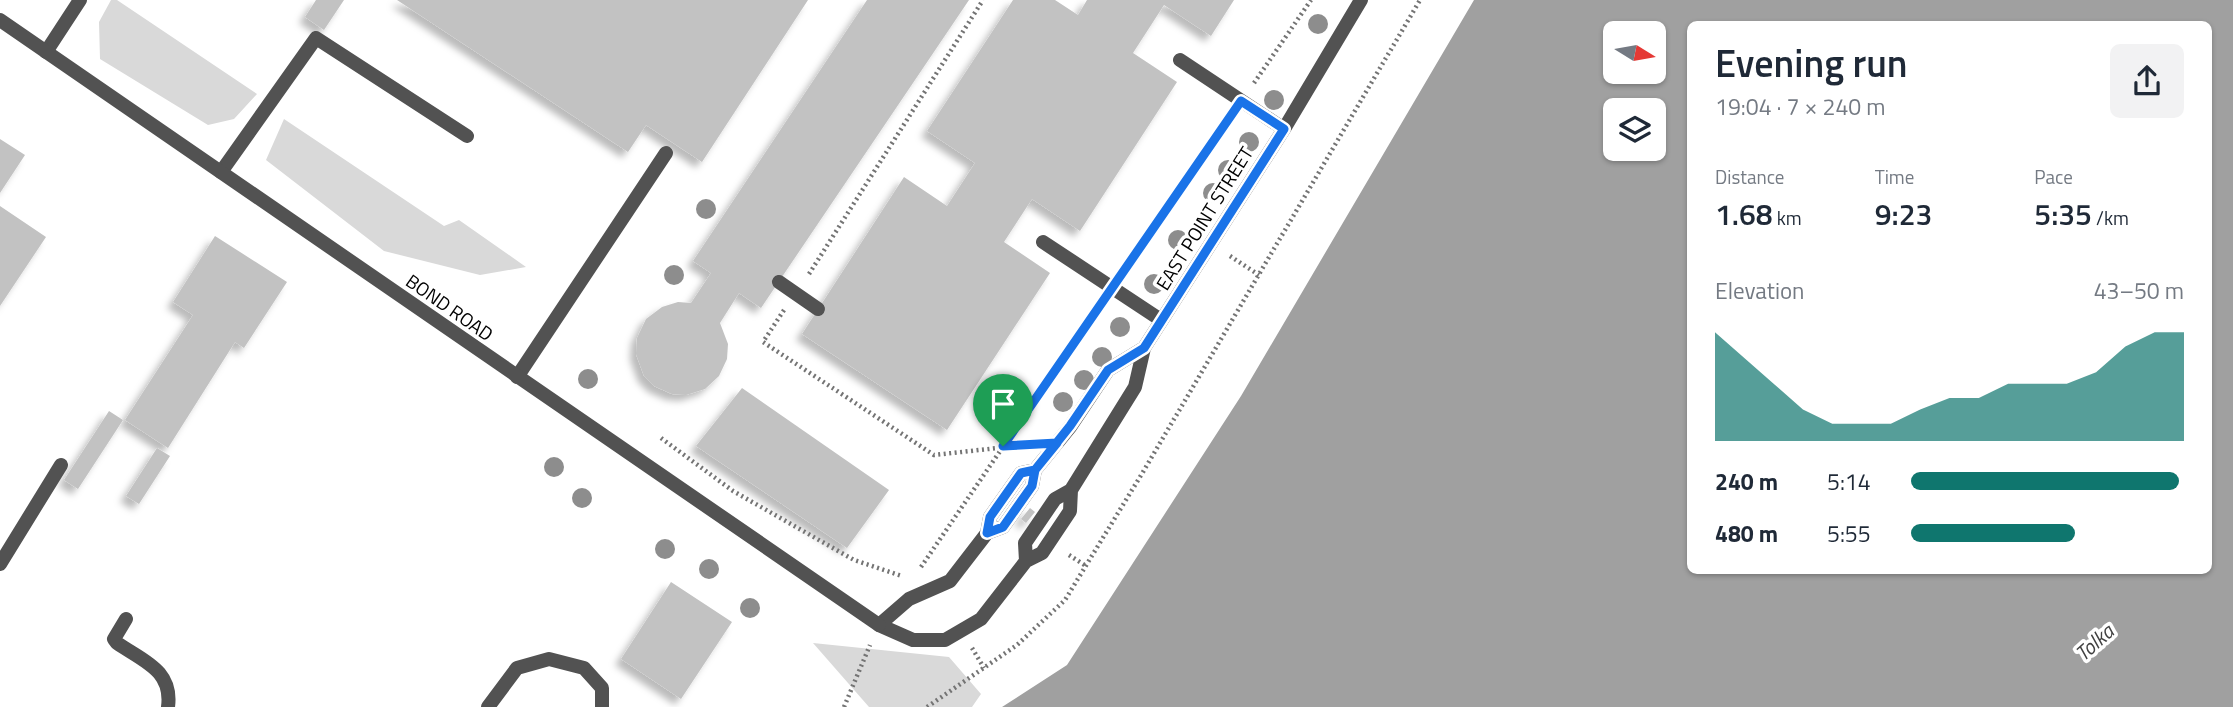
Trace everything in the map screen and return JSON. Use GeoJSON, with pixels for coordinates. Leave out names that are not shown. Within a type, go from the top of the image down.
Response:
{"type":"FeatureCollection","features":[{"type":"Feature","properties":{"kind":"street"},"geometry":{"type":"LineString","coordinates":[[46,51],[80,0]]}},
{"type":"Feature","properties":{"kind":"street","name":"EAST POINT STREET"},"geometry":{"type":"LineString","coordinates":[[1144,348],[1284,129],[1361,0]]}},
{"type":"Feature","properties":{"kind":"street","name":"BOND ROAD"},"geometry":{"type":"LineString","coordinates":[[0,20],[879,625],[913,640],[945,640],[981,619],[1026,561],[1042,554],[1070,511],[1072,490],[1135,387],[1144,348]]}},
{"type":"Feature","properties":{"kind":"street"},"geometry":{"type":"LineString","coordinates":[[221,172],[316,38],[467,136]]}},
{"type":"Feature","properties":{"kind":"street"},"geometry":{"type":"LineString","coordinates":[[1180,60],[1284,129]]}},
{"type":"Feature","properties":{"kind":"street"},"geometry":{"type":"LineString","coordinates":[[517,377],[666,153]]}},
{"type":"Feature","properties":{"kind":"street"},"geometry":{"type":"LineString","coordinates":[[1043,242],[1161,320]]}},
{"type":"Feature","properties":{"kind":"street"},"geometry":{"type":"LineString","coordinates":[[779,282],[818,309]]}},
{"type":"Feature","properties":{"kind":"street"},"geometry":{"type":"LineString","coordinates":[[879,625],[909,598],[950,581],[987,533],[990,517],[1021,473],[1035,470],[1108,370],[1144,348]]}},
{"type":"Feature","properties":{"kind":"street"},"geometry":{"type":"LineString","coordinates":[[0,564],[61,466]]}},
{"type":"Feature","properties":{"kind":"street"},"geometry":{"type":"LineString","coordinates":[[126,619],[114,639],[162,674],[170,692],[168,707]]}},
{"type":"Feature","properties":{"kind":"street"},"geometry":{"type":"LineString","coordinates":[[488,707],[517,668],[549,659],[584,668],[602,688],[602,707]]}},
{"type":"Feature","properties":{"kind":"path"},"geometry":{"type":"LineString","coordinates":[[806,278],[984,0]]}},
{"type":"Feature","properties":{"kind":"path"},"geometry":{"type":"LineString","coordinates":[[920,568],[1311,0]]}},
{"type":"Feature","properties":{"kind":"path"},"geometry":{"type":"LineString","coordinates":[[927,707],[1017,645],[1065,600],[1420,0]]}},
{"type":"Feature","properties":{"kind":"path"},"geometry":{"type":"LineString","coordinates":[[1210,244],[1259,275]]}},
{"type":"Feature","properties":{"kind":"path"},"geometry":{"type":"LineString","coordinates":[[792,299],[763,342],[934,455],[1003,446],[1057,443]]}},
{"type":"Feature","properties":{"kind":"path"},"geometry":{"type":"LineString","coordinates":[[661,438],[733,491],[854,560],[912,580]]}},
{"type":"Feature","properties":{"kind":"path"},"geometry":{"type":"LineString","coordinates":[[844,707],[879,625]]}},
{"type":"Feature","properties":{"kind":"shaded area"},"geometry":{"type":"Polygon","coordinates":[[[111,0],[117,0],[257,94],[234,119],[208,125],[100,59],[99,22],[111,0]]]}},
{"type":"Feature","properties":{"kind":"shaded area"},"geometry":{"type":"Polygon","coordinates":[[[284,119],[444,226],[459,220],[526,267],[480,275],[384,251],[266,160],[284,119]]]}},
{"type":"Feature","properties":{"kind":"shaded area"},"geometry":{"type":"Polygon","coordinates":[[[813,643],[949,657],[981,694],[972,707],[869,707],[813,643]]]}},
{"type":"Feature","properties":{"kind":"water","name":"Tolka"},"geometry":{"type":"Polygon","coordinates":[[[1474,0],[2233,0],[2233,707],[1002,707],[1067,665],[1241,396],[1474,0]]]}},
{"type":"Feature","properties":{"kind":"building"},"geometry":{"type":"Polygon","coordinates":[[[316,0],[344,0],[324,30],[305,17],[316,0]]]}},
{"type":"Feature","properties":{"kind":"building"},"geometry":{"type":"Polygon","coordinates":[[[397,0],[808,0],[702,162],[646,125],[628,152],[397,0]]]}},
{"type":"Feature","properties":{"kind":"building"},"geometry":{"type":"Polygon","coordinates":[[[867,0],[969,0],[761,308],[739,293],[720,323],[728,344],[727,359],[719,376],[705,389],[686,395],[672,394],[654,386],[644,376],[636,354],[637,338],[646,319],[662,307],[678,302],[691,303],[711,273],[693,261],[867,0]]]}},
{"type":"Feature","properties":{"kind":"building"},"geometry":{"type":"Polygon","coordinates":[[[1013,0],[1055,0],[1078,15],[1087,0],[1234,0],[1211,36],[1164,5],[1133,53],[1177,82],[1080,231],[1032,199],[1004,242],[1050,273],[947,430],[802,334],[904,177],[947,206],[975,163],[927,131],[1013,0]]]}},
{"type":"Feature","properties":{"kind":"building"},"geometry":{"type":"Polygon","coordinates":[[[0,139],[25,155],[0,193],[0,139]]]}},
{"type":"Feature","properties":{"kind":"building"},"geometry":{"type":"Polygon","coordinates":[[[0,206],[46,237],[0,306],[0,206]]]}},
{"type":"Feature","properties":{"kind":"building"},"geometry":{"type":"Polygon","coordinates":[[[215,236],[287,282],[244,348],[235,342],[168,448],[125,420],[193,315],[173,302],[215,236]]]}},
{"type":"Feature","properties":{"kind":"building"},"geometry":{"type":"Polygon","coordinates":[[[742,388],[889,490],[847,548],[696,446],[742,388]]]}},
{"type":"Feature","properties":{"kind":"building"},"geometry":{"type":"Polygon","coordinates":[[[109,411],[123,420],[78,489],[64,480],[109,411]]]}},
{"type":"Feature","properties":{"kind":"building"},"geometry":{"type":"Polygon","coordinates":[[[157,448],[170,456],[139,504],[126,496],[157,448]]]}},
{"type":"Feature","properties":{"kind":"building"},"geometry":{"type":"Polygon","coordinates":[[[1030,508],[1035,512],[1026,523],[1021,519],[1030,508]]]}},
{"type":"Feature","properties":{"kind":"building"},"geometry":{"type":"Polygon","coordinates":[[[671,582],[732,622],[681,699],[621,659],[671,582]]]}},
{"type":"Feature","properties":{"kind":"route"},"geometry":{"type":"LineString","coordinates":[[1003,446],[1057,443],[1035,470],[1032,486],[1003,527],[987,533],[990,517],[1021,473],[1035,470],[1070,426],[1108,370],[1144,348],[1284,129],[1241,101],[1003,446]]}}]}
